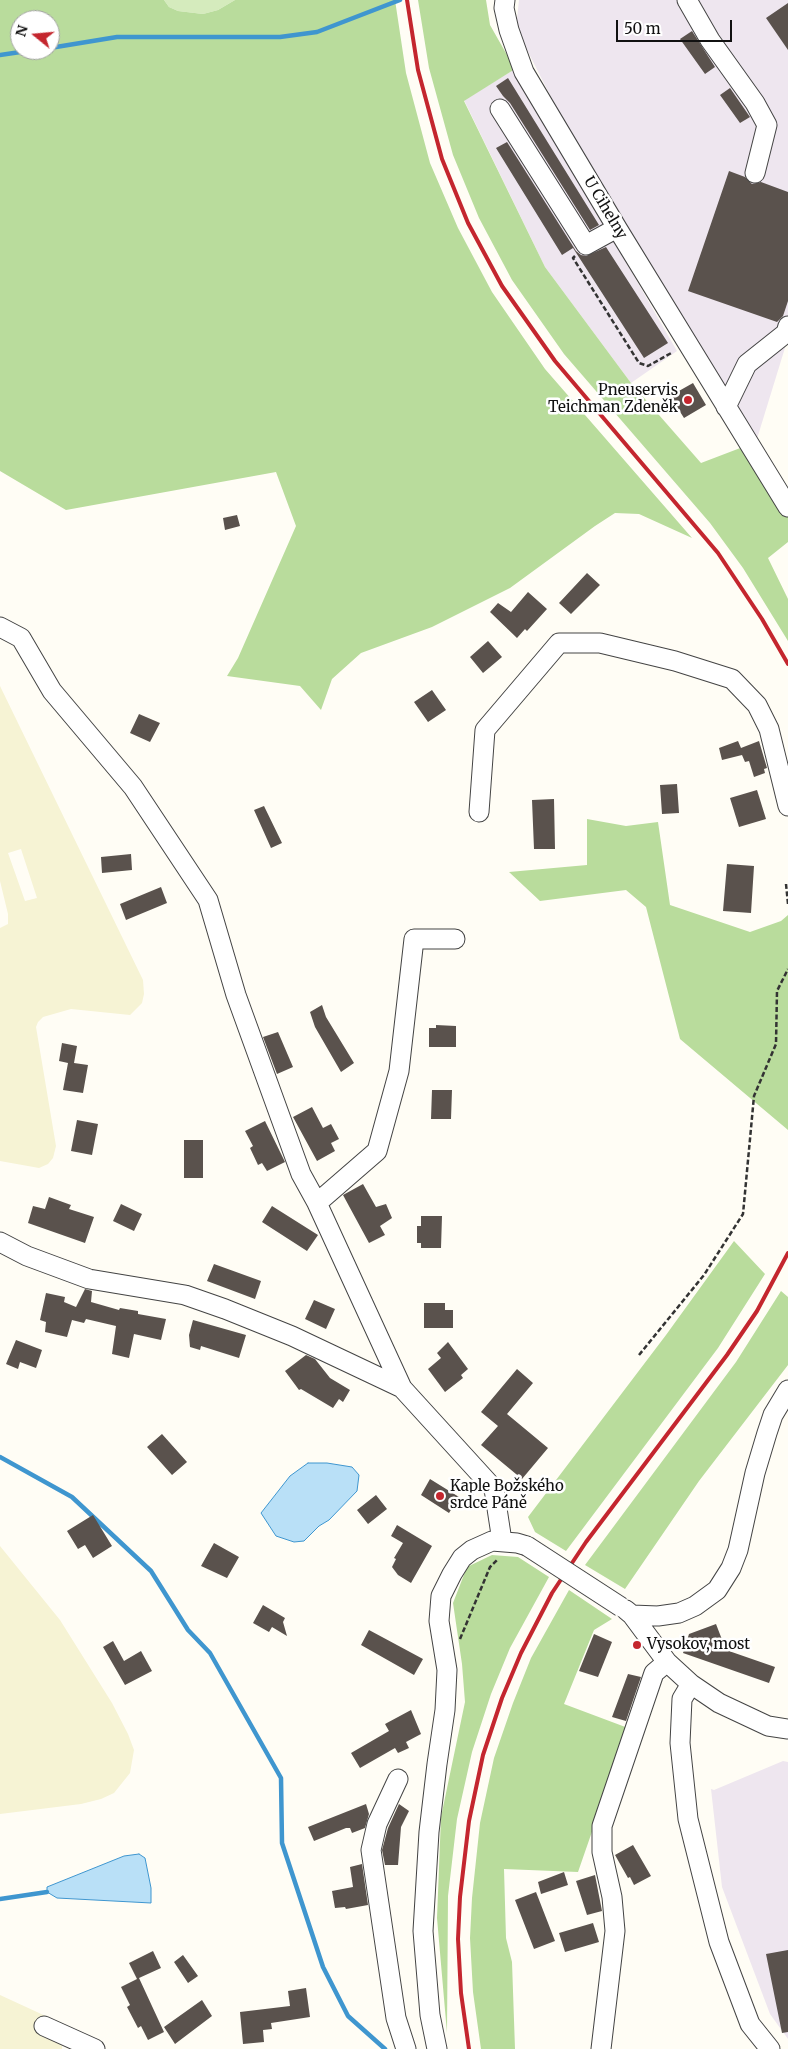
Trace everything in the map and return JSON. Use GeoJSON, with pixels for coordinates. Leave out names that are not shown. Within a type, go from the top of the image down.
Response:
{"type":"FeatureCollection","features":[{"type":"Feature","properties":{"kind":"street","name":"U Cihelny"},"geometry":{"type":"LineString","coordinates":[[505,0],[504,8],[509,30],[524,72],[687,344],[788,507]]}},
{"type":"Feature","properties":{"kind":"street"},"geometry":{"type":"LineString","coordinates":[[687,0],[710,40],[755,103],[767,125],[755,173]]}},
{"type":"Feature","properties":{"kind":"street"},"geometry":{"type":"LineString","coordinates":[[500,109],[586,245],[617,228]]}},
{"type":"Feature","properties":{"kind":"street"},"geometry":{"type":"LineString","coordinates":[[726,407],[747,364],[786,333],[788,326]]}},
{"type":"Feature","properties":{"kind":"street"},"geometry":{"type":"LineString","coordinates":[[0,627],[21,638],[52,691],[133,787],[208,900],[236,995],[301,1174],[317,1203],[402,1388],[494,1489],[515,1543]]}},
{"type":"Feature","properties":{"kind":"street"},"geometry":{"type":"LineString","coordinates":[[479,812],[486,730],[559,643],[600,643],[675,661],[732,679],[757,705],[769,729],[788,806]]}},
{"type":"Feature","properties":{"kind":"street"},"geometry":{"type":"LineString","coordinates":[[317,1203],[377,1151],[398,1071],[414,939],[454,939]]}},
{"type":"Feature","properties":{"kind":"street"},"geometry":{"type":"LineString","coordinates":[[0,1242],[27,1256],[89,1280],[185,1295],[224,1309],[292,1336],[402,1388]]}},
{"type":"Feature","properties":{"kind":"street"},"geometry":{"type":"LineString","coordinates":[[626,1611],[658,1616],[679,1613],[696,1606],[717,1590],[731,1568],[738,1550],[755,1473],[767,1433],[773,1416],[788,1390]]}},
{"type":"Feature","properties":{"kind":"street"},"geometry":{"type":"LineString","coordinates":[[437,2049],[429,2006],[423,1931],[429,1832],[446,1710],[447,1670],[439,1621],[441,1596],[446,1582],[462,1558],[482,1544],[515,1543],[626,1611],[667,1662],[691,1684],[719,1703],[768,1726],[788,1729]]}},
{"type":"Feature","properties":{"kind":"street"},"geometry":{"type":"LineString","coordinates":[[601,2049],[615,1931],[612,1897],[602,1852],[602,1826],[654,1673],[667,1662]]}},
{"type":"Feature","properties":{"kind":"street"},"geometry":{"type":"LineString","coordinates":[[691,1684],[682,1699],[680,1743],[688,1819],[719,1942],[750,2024],[770,2049]]}},
{"type":"Feature","properties":{"kind":"street"},"geometry":{"type":"LineString","coordinates":[[398,1780],[377,1824],[371,1850],[396,2018],[406,2049]]}},
{"type":"Feature","properties":{"kind":"street"},"geometry":{"type":"LineString","coordinates":[[44,2026],[95,2049]]}},
{"type":"Feature","properties":{"kind":"path"},"geometry":{"type":"LineString","coordinates":[[586,245],[573,258],[639,364],[648,366],[687,344]]}},
{"type":"Feature","properties":{"kind":"path"},"geometry":{"type":"LineString","coordinates":[[786,884],[788,904]]}},
{"type":"Feature","properties":{"kind":"path"},"geometry":{"type":"LineString","coordinates":[[639,1355],[704,1275],[743,1214],[754,1096],[776,1044],[777,991],[788,969]]}},
{"type":"Feature","properties":{"kind":"path"},"geometry":{"type":"LineString","coordinates":[[458,1644],[490,1567],[515,1543]]}},
{"type":"Feature","properties":{"kind":"shaded area"},"geometry":{"type":"Polygon","coordinates":[[[519,0],[788,0],[788,338],[756,442],[658,282],[558,111],[516,28],[519,0]]]}},
{"type":"Feature","properties":{"kind":"shaded area"},"geometry":{"type":"Polygon","coordinates":[[[515,69],[677,351],[631,383],[545,267],[464,100],[515,69]]]}},
{"type":"Feature","properties":{"kind":"shaded area"},"geometry":{"type":"Polygon","coordinates":[[[0,686],[143,980],[144,994],[142,1003],[130,1015],[71,1009],[43,1017],[38,1022],[36,1027],[56,1146],[53,1158],[48,1164],[39,1168],[0,1161],[0,928],[8,924],[8,914],[0,881],[0,686]],[[21,849],[8,853],[25,901],[37,898],[21,849]]]}},
{"type":"Feature","properties":{"kind":"shaded area"},"geometry":{"type":"Polygon","coordinates":[[[0,1546],[60,1620],[112,1703],[128,1734],[134,1750],[130,1773],[114,1793],[101,1799],[81,1804],[0,1814],[0,1546]]]}},
{"type":"Feature","properties":{"kind":"shaded area"},"geometry":{"type":"Polygon","coordinates":[[[783,1761],[788,1762],[788,2039],[770,2014],[722,1887],[711,1789],[714,1790],[783,1761]]]}},
{"type":"Feature","properties":{"kind":"shaded area"},"geometry":{"type":"Polygon","coordinates":[[[0,1995],[63,2024],[62,2049],[0,2049],[0,1995]]]}},
{"type":"Feature","properties":{"kind":"green space"},"geometry":{"type":"Polygon","coordinates":[[[0,0],[164,0],[169,7],[178,11],[203,14],[218,10],[235,0],[395,0],[406,73],[430,163],[458,228],[492,292],[545,369],[692,538],[639,514],[615,513],[510,588],[432,627],[361,653],[332,679],[321,710],[300,686],[227,676],[238,658],[296,526],[276,472],[66,510],[0,471],[0,0]]]}},
{"type":"Feature","properties":{"kind":"green space"},"geometry":{"type":"Polygon","coordinates":[[[164,0],[235,0],[218,10],[203,14],[178,11],[169,7],[164,0]]]}},
{"type":"Feature","properties":{"kind":"green space"},"geometry":{"type":"Polygon","coordinates":[[[418,0],[486,0],[490,25],[515,69],[464,101],[545,267],[631,383],[701,463],[756,442],[788,488],[788,542],[768,558],[788,599],[788,641],[743,568],[710,523],[564,354],[512,280],[479,218],[453,155],[429,68],[418,0]]]}},
{"type":"Feature","properties":{"kind":"green space"},"geometry":{"type":"Polygon","coordinates":[[[587,819],[626,826],[658,822],[670,905],[750,932],[781,921],[788,915],[788,1130],[680,1039],[646,907],[626,890],[540,901],[509,872],[587,865],[587,819]]]}},
{"type":"Feature","properties":{"kind":"green space"},"geometry":{"type":"Polygon","coordinates":[[[734,1241],[765,1274],[718,1348],[566,1551],[535,1532],[528,1517],[666,1335],[734,1241]]]}},
{"type":"Feature","properties":{"kind":"green space"},"geometry":{"type":"Polygon","coordinates":[[[781,1291],[788,1297],[788,1365],[699,1481],[625,1589],[585,1565],[736,1362],[781,1291]]]}},
{"type":"Feature","properties":{"kind":"green space"},"geometry":{"type":"Polygon","coordinates":[[[492,1555],[518,1557],[549,1577],[510,1648],[491,1694],[472,1752],[457,1819],[448,1896],[447,2033],[437,1918],[441,1817],[465,1702],[462,1664],[453,1603],[467,1567],[492,1555]]]}},
{"type":"Feature","properties":{"kind":"green space"},"geometry":{"type":"Polygon","coordinates":[[[569,1590],[612,1619],[594,1630],[564,1704],[628,1728],[578,1872],[504,1869],[506,1938],[512,1962],[515,2049],[481,2049],[473,1992],[470,1938],[480,1823],[494,1758],[513,1703],[531,1658],[569,1590]]]}},
{"type":"Feature","properties":{"kind":"water"},"geometry":{"type":"Polygon","coordinates":[[[308,1463],[327,1463],[352,1467],[359,1475],[357,1491],[329,1520],[319,1526],[304,1541],[294,1542],[276,1536],[261,1513],[290,1476],[308,1463]]]}},
{"type":"Feature","properties":{"kind":"water"},"geometry":{"type":"Polygon","coordinates":[[[139,1854],[145,1858],[151,1888],[151,1903],[57,1898],[47,1892],[47,1887],[124,1856],[139,1854]]]}},
{"type":"Feature","properties":{"kind":"building"},"geometry":{"type":"Polygon","coordinates":[[[788,3],[788,50],[766,18],[788,3]]]}},
{"type":"Feature","properties":{"kind":"building"},"geometry":{"type":"Polygon","coordinates":[[[692,31],[715,67],[705,74],[680,39],[692,31]]]}},
{"type":"Feature","properties":{"kind":"building"},"geometry":{"type":"Polygon","coordinates":[[[508,78],[599,225],[590,230],[510,103],[496,86],[508,78]]]}},
{"type":"Feature","properties":{"kind":"building"},"geometry":{"type":"Polygon","coordinates":[[[730,88],[750,117],[740,123],[720,95],[730,88]]]}},
{"type":"Feature","properties":{"kind":"building"},"geometry":{"type":"Polygon","coordinates":[[[507,142],[576,251],[586,256],[606,247],[668,343],[644,358],[573,248],[562,255],[496,148],[507,142]]]}},
{"type":"Feature","properties":{"kind":"building"},"geometry":{"type":"Polygon","coordinates":[[[729,171],[745,177],[752,184],[761,182],[788,192],[788,301],[783,316],[777,322],[688,291],[729,171]]]}},
{"type":"Feature","properties":{"kind":"building","name":"Pneuservis Teichman Zdeněk"},"geometry":{"type":"Polygon","coordinates":[[[693,383],[706,405],[684,418],[670,396],[693,383]]]}},
{"type":"Feature","properties":{"kind":"building"},"geometry":{"type":"Polygon","coordinates":[[[237,515],[240,526],[225,530],[223,518],[237,515]]]}},
{"type":"Feature","properties":{"kind":"building"},"geometry":{"type":"Polygon","coordinates":[[[587,573],[600,585],[571,614],[559,603],[587,573]]]}},
{"type":"Feature","properties":{"kind":"building"},"geometry":{"type":"Polygon","coordinates":[[[528,592],[547,609],[527,631],[525,629],[517,638],[490,612],[498,603],[511,612],[528,592]]]}},
{"type":"Feature","properties":{"kind":"building"},"geometry":{"type":"Polygon","coordinates":[[[488,641],[502,657],[483,673],[470,657],[488,641]]]}},
{"type":"Feature","properties":{"kind":"building"},"geometry":{"type":"Polygon","coordinates":[[[432,690],[446,710],[428,722],[414,702],[432,690]]]}},
{"type":"Feature","properties":{"kind":"building"},"geometry":{"type":"Polygon","coordinates":[[[139,714],[160,723],[150,742],[130,733],[139,714]]]}},
{"type":"Feature","properties":{"kind":"building"},"geometry":{"type":"Polygon","coordinates":[[[738,741],[741,748],[759,741],[767,768],[764,769],[765,773],[754,777],[749,761],[745,762],[742,755],[722,760],[719,748],[738,741]]]}},
{"type":"Feature","properties":{"kind":"building"},"geometry":{"type":"Polygon","coordinates":[[[677,784],[679,813],[662,814],[660,785],[677,784]]]}},
{"type":"Feature","properties":{"kind":"building"},"geometry":{"type":"Polygon","coordinates":[[[757,790],[766,819],[739,827],[730,798],[757,790]]]}},
{"type":"Feature","properties":{"kind":"building"},"geometry":{"type":"Polygon","coordinates":[[[554,799],[555,849],[534,849],[532,800],[554,799]]]}},
{"type":"Feature","properties":{"kind":"building"},"geometry":{"type":"Polygon","coordinates":[[[264,806],[282,843],[271,848],[254,810],[264,806]]]}},
{"type":"Feature","properties":{"kind":"building"},"geometry":{"type":"Polygon","coordinates":[[[131,854],[132,870],[102,873],[101,857],[131,854]]]}},
{"type":"Feature","properties":{"kind":"building"},"geometry":{"type":"Polygon","coordinates":[[[727,864],[754,866],[751,913],[723,911],[727,864]]]}},
{"type":"Feature","properties":{"kind":"building"},"geometry":{"type":"Polygon","coordinates":[[[161,887],[167,903],[126,920],[120,904],[161,887]]]}},
{"type":"Feature","properties":{"kind":"building"},"geometry":{"type":"Polygon","coordinates":[[[322,1005],[326,1017],[354,1063],[341,1072],[315,1027],[310,1012],[322,1005]]]}},
{"type":"Feature","properties":{"kind":"building"},"geometry":{"type":"Polygon","coordinates":[[[436,1025],[456,1026],[456,1047],[429,1047],[429,1028],[436,1028],[436,1025]]]}},
{"type":"Feature","properties":{"kind":"building"},"geometry":{"type":"Polygon","coordinates":[[[278,1032],[293,1067],[277,1074],[263,1037],[278,1032]]]}},
{"type":"Feature","properties":{"kind":"building"},"geometry":{"type":"Polygon","coordinates":[[[62,1043],[77,1046],[74,1063],[88,1065],[83,1093],[63,1090],[68,1063],[59,1061],[62,1043]]]}},
{"type":"Feature","properties":{"kind":"building"},"geometry":{"type":"Polygon","coordinates":[[[432,1090],[452,1090],[451,1119],[431,1119],[432,1090]]]}},
{"type":"Feature","properties":{"kind":"building"},"geometry":{"type":"Polygon","coordinates":[[[312,1107],[323,1128],[331,1124],[339,1139],[331,1143],[335,1151],[317,1161],[293,1117],[312,1107]]]}},
{"type":"Feature","properties":{"kind":"building"},"geometry":{"type":"Polygon","coordinates":[[[77,1120],[98,1124],[92,1155],[71,1151],[77,1120]]]}},
{"type":"Feature","properties":{"kind":"building"},"geometry":{"type":"Polygon","coordinates":[[[265,1121],[285,1162],[267,1171],[262,1163],[258,1165],[250,1148],[253,1146],[245,1131],[265,1121]]]}},
{"type":"Feature","properties":{"kind":"building"},"geometry":{"type":"Polygon","coordinates":[[[184,1140],[203,1140],[203,1178],[184,1178],[184,1140]]]}},
{"type":"Feature","properties":{"kind":"building"},"geometry":{"type":"Polygon","coordinates":[[[363,1184],[376,1207],[386,1204],[392,1218],[380,1226],[385,1235],[369,1243],[343,1195],[363,1184]]]}},
{"type":"Feature","properties":{"kind":"building"},"geometry":{"type":"Polygon","coordinates":[[[49,1197],[71,1205],[69,1209],[94,1217],[85,1243],[28,1223],[33,1206],[45,1209],[49,1197]]]}},
{"type":"Feature","properties":{"kind":"building"},"geometry":{"type":"Polygon","coordinates":[[[121,1204],[142,1214],[134,1231],[113,1221],[121,1204]]]}},
{"type":"Feature","properties":{"kind":"building"},"geometry":{"type":"Polygon","coordinates":[[[272,1206],[318,1235],[307,1251],[262,1222],[272,1206]]]}},
{"type":"Feature","properties":{"kind":"building"},"geometry":{"type":"Polygon","coordinates":[[[421,1216],[442,1216],[441,1248],[421,1248],[421,1243],[417,1243],[417,1226],[421,1226],[421,1216]]]}},
{"type":"Feature","properties":{"kind":"building"},"geometry":{"type":"Polygon","coordinates":[[[214,1264],[261,1281],[255,1299],[207,1281],[214,1264]]]}},
{"type":"Feature","properties":{"kind":"building"},"geometry":{"type":"Polygon","coordinates":[[[85,1289],[92,1291],[91,1302],[119,1310],[120,1308],[138,1311],[138,1314],[166,1319],[161,1340],[134,1334],[129,1358],[112,1354],[116,1326],[86,1319],[84,1323],[72,1320],[67,1337],[45,1332],[46,1322],[40,1320],[46,1293],[65,1297],[64,1302],[76,1307],[85,1289]]]}},
{"type":"Feature","properties":{"kind":"building"},"geometry":{"type":"Polygon","coordinates":[[[314,1300],[335,1309],[326,1329],[305,1319],[314,1300]]]}},
{"type":"Feature","properties":{"kind":"building"},"geometry":{"type":"Polygon","coordinates":[[[424,1303],[445,1303],[445,1310],[453,1310],[453,1328],[424,1328],[424,1303]]]}},
{"type":"Feature","properties":{"kind":"building"},"geometry":{"type":"Polygon","coordinates":[[[193,1320],[246,1335],[239,1358],[201,1346],[200,1350],[190,1347],[189,1335],[193,1320]]]}},
{"type":"Feature","properties":{"kind":"building"},"geometry":{"type":"Polygon","coordinates":[[[16,1340],[42,1350],[36,1368],[20,1362],[18,1369],[6,1364],[16,1340]]]}},
{"type":"Feature","properties":{"kind":"building"},"geometry":{"type":"Polygon","coordinates":[[[448,1342],[468,1369],[461,1375],[463,1378],[445,1392],[428,1369],[441,1358],[437,1353],[448,1342]]]}},
{"type":"Feature","properties":{"kind":"building"},"geometry":{"type":"Polygon","coordinates":[[[306,1355],[315,1359],[330,1378],[350,1390],[343,1402],[339,1399],[333,1408],[301,1389],[299,1390],[285,1371],[306,1355]]]}},
{"type":"Feature","properties":{"kind":"building"},"geometry":{"type":"Polygon","coordinates":[[[517,1369],[533,1383],[507,1414],[548,1448],[522,1479],[481,1445],[498,1426],[481,1412],[517,1369]]]}},
{"type":"Feature","properties":{"kind":"building"},"geometry":{"type":"Polygon","coordinates":[[[162,1434],[187,1462],[172,1475],[147,1447],[162,1434]]]}},
{"type":"Feature","properties":{"kind":"building","name":"Kaple Božského srdce Páně"},"geometry":{"type":"Polygon","coordinates":[[[430,1479],[459,1497],[449,1513],[421,1495],[430,1479]]]}},
{"type":"Feature","properties":{"kind":"building"},"geometry":{"type":"Polygon","coordinates":[[[376,1495],[387,1509],[368,1524],[357,1510],[376,1495]]]}},
{"type":"Feature","properties":{"kind":"building"},"geometry":{"type":"Polygon","coordinates":[[[93,1515],[112,1546],[93,1558],[85,1545],[78,1549],[67,1531],[93,1515]]]}},
{"type":"Feature","properties":{"kind":"building"},"geometry":{"type":"Polygon","coordinates":[[[397,1525],[432,1546],[411,1583],[398,1575],[392,1567],[396,1559],[394,1558],[403,1543],[391,1536],[397,1525]]]}},
{"type":"Feature","properties":{"kind":"building"},"geometry":{"type":"Polygon","coordinates":[[[214,1543],[239,1557],[227,1578],[201,1566],[214,1543]]]}},
{"type":"Feature","properties":{"kind":"building"},"geometry":{"type":"Polygon","coordinates":[[[263,1605],[285,1618],[283,1622],[287,1636],[272,1627],[269,1632],[253,1623],[263,1605]]]}},
{"type":"Feature","properties":{"kind":"building"},"geometry":{"type":"Polygon","coordinates":[[[716,1624],[726,1650],[775,1667],[769,1683],[683,1653],[689,1634],[716,1624]]]}},
{"type":"Feature","properties":{"kind":"building"},"geometry":{"type":"Polygon","coordinates":[[[369,1630],[423,1659],[414,1675],[361,1645],[369,1630]]]}},
{"type":"Feature","properties":{"kind":"building"},"geometry":{"type":"Polygon","coordinates":[[[594,1634],[612,1642],[598,1677],[579,1671],[594,1634]]]}},
{"type":"Feature","properties":{"kind":"building"},"geometry":{"type":"Polygon","coordinates":[[[113,1641],[124,1661],[141,1651],[152,1671],[125,1685],[103,1647],[113,1641]]]}},
{"type":"Feature","properties":{"kind":"building"},"geometry":{"type":"Polygon","coordinates":[[[628,1674],[641,1677],[626,1721],[612,1717],[628,1674]]]}},
{"type":"Feature","properties":{"kind":"building"},"geometry":{"type":"Polygon","coordinates":[[[411,1710],[421,1734],[406,1742],[409,1748],[398,1753],[395,1748],[360,1768],[351,1753],[389,1731],[385,1724],[411,1710]]]}},
{"type":"Feature","properties":{"kind":"building"},"geometry":{"type":"Polygon","coordinates":[[[366,1804],[369,1814],[365,1828],[352,1833],[350,1828],[346,1828],[314,1841],[308,1827],[366,1804]]]}},
{"type":"Feature","properties":{"kind":"building"},"geometry":{"type":"Polygon","coordinates":[[[399,1804],[409,1811],[401,1827],[398,1865],[385,1865],[382,1850],[388,1828],[399,1804]]]}},
{"type":"Feature","properties":{"kind":"building"},"geometry":{"type":"Polygon","coordinates":[[[633,1845],[651,1876],[634,1885],[615,1855],[633,1845]]]}},
{"type":"Feature","properties":{"kind":"building"},"geometry":{"type":"Polygon","coordinates":[[[362,1864],[368,1905],[346,1909],[345,1907],[335,1908],[332,1891],[353,1887],[350,1867],[362,1864]]]}},
{"type":"Feature","properties":{"kind":"building"},"geometry":{"type":"Polygon","coordinates":[[[564,1872],[568,1885],[541,1894],[538,1882],[564,1872]]]}},
{"type":"Feature","properties":{"kind":"building"},"geometry":{"type":"Polygon","coordinates":[[[595,1875],[602,1911],[587,1915],[576,1881],[595,1875]]]}},
{"type":"Feature","properties":{"kind":"building"},"geometry":{"type":"Polygon","coordinates":[[[536,1892],[555,1941],[534,1949],[515,1900],[536,1892]]]}},
{"type":"Feature","properties":{"kind":"building"},"geometry":{"type":"Polygon","coordinates":[[[593,1923],[599,1942],[565,1952],[559,1933],[593,1923]]]}},
{"type":"Feature","properties":{"kind":"building"},"geometry":{"type":"Polygon","coordinates":[[[788,1950],[788,2032],[782,2033],[766,1954],[788,1950]]]}},
{"type":"Feature","properties":{"kind":"building"},"geometry":{"type":"Polygon","coordinates":[[[153,1951],[161,1968],[139,1978],[164,2032],[148,2040],[141,2026],[138,2028],[127,2007],[130,2005],[121,1987],[137,1979],[129,1963],[153,1951]]]}},
{"type":"Feature","properties":{"kind":"building"},"geometry":{"type":"Polygon","coordinates":[[[183,1955],[198,1976],[188,1983],[174,1962],[183,1955]]]}},
{"type":"Feature","properties":{"kind":"building"},"geometry":{"type":"Polygon","coordinates":[[[306,1988],[310,2017],[271,2023],[272,2029],[263,2030],[264,2042],[243,2044],[240,2012],[290,2006],[288,1991],[306,1988]]]}},
{"type":"Feature","properties":{"kind":"building"},"geometry":{"type":"Polygon","coordinates":[[[202,2000],[212,2016],[175,2044],[164,2027],[202,2000]]]}},
{"type":"Feature","properties":{"kind":"waterway"},"geometry":{"type":"LineString","coordinates":[[60,46],[117,37],[280,37],[317,32],[400,0]]}},
{"type":"Feature","properties":{"kind":"waterway"},"geometry":{"type":"LineString","coordinates":[[0,55],[10,54]]}},
{"type":"Feature","properties":{"kind":"waterway"},"geometry":{"type":"LineString","coordinates":[[0,1457],[72,1497],[151,1571],[188,1630],[210,1653],[281,1778],[282,1843],[323,1967],[348,2016],[385,2049]]}},
{"type":"Feature","properties":{"kind":"waterway"},"geometry":{"type":"LineString","coordinates":[[0,1899],[47,1892]]}},
{"type":"Feature","properties":{"kind":"railway"},"geometry":{"type":"LineString","coordinates":[[407,0],[418,70],[442,159],[468,223],[502,286],[555,361],[718,553],[762,619],[788,664]]}},
{"type":"Feature","properties":{"kind":"railway"},"geometry":{"type":"LineString","coordinates":[[469,2049],[461,1993],[458,1939],[460,1897],[469,1821],[483,1755],[502,1698],[521,1653],[552,1593],[586,1542],[727,1355],[757,1311],[788,1253]]}},
{"type":"Feature","properties":{"kind":"place","name":"Pneuservis Teichman Zdeněk"},"geometry":{"type":"Point","coordinates":[688,400]}},
{"type":"Feature","properties":{"kind":"place","name":"Kaple Božského srdce Páně"},"geometry":{"type":"Point","coordinates":[440,1496]}},
{"type":"Feature","properties":{"kind":"place","name":"Vysokov, most"},"geometry":{"type":"Point","coordinates":[637,1645]}}]}
